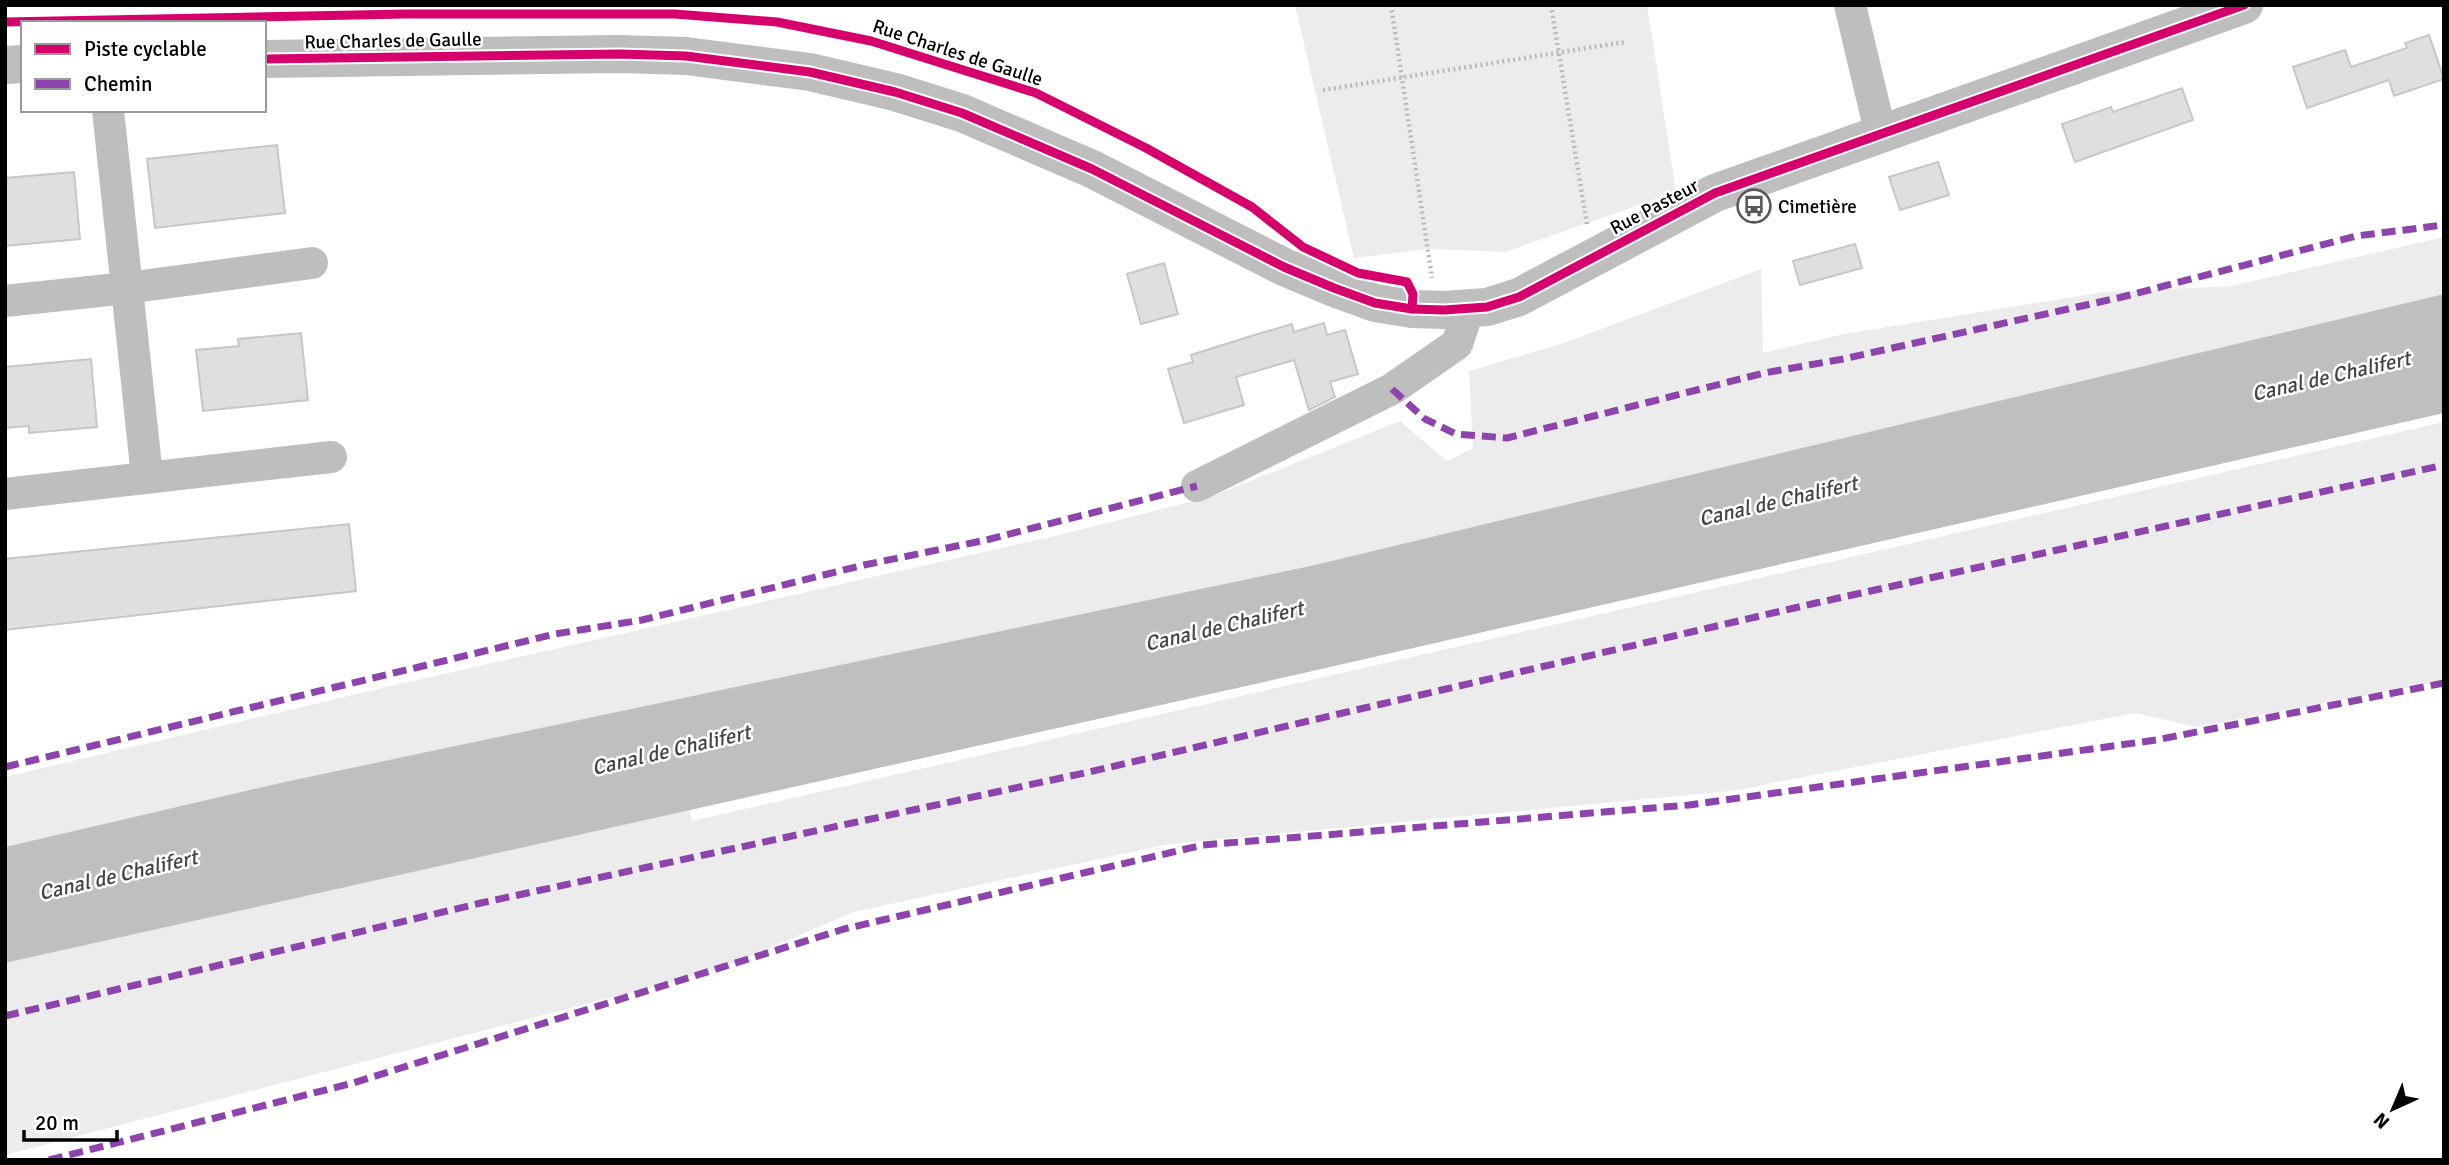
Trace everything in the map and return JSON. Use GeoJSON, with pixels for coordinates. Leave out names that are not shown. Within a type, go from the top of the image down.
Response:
{"type":"FeatureCollection","features":[{"type":"Feature","properties":{"kind":"street"},"geometry":{"type":"LineString","coordinates":[[1850,5],[1881,135]]}},
{"type":"Feature","properties":{"kind":"street","name":"Rue Pasteur"},"geometry":{"type":"LineString","coordinates":[[1092,169],[1284,267],[1375,303],[1412,309],[1487,307],[1519,297],[1716,193],[2244,5]]}},
{"type":"Feature","properties":{"kind":"street","name":"Rue Charles de Gaulle"},"geometry":{"type":"LineString","coordinates":[[266,59],[619,54],[686,56],[754,64],[810,72],[895,92],[962,113],[1092,169]]}},
{"type":"Feature","properties":{"kind":"street"},"geometry":{"type":"LineString","coordinates":[[108,112],[147,476]]}},
{"type":"Feature","properties":{"kind":"street"},"geometry":{"type":"LineString","coordinates":[[5,301],[312,263]]}},
{"type":"Feature","properties":{"kind":"street"},"geometry":{"type":"LineString","coordinates":[[1197,486],[1392,389],[1457,344],[1453,309]]}},
{"type":"Feature","properties":{"kind":"street"},"geometry":{"type":"LineString","coordinates":[[5,494],[331,457]]}},
{"type":"Feature","properties":{"kind":"path"},"geometry":{"type":"LineString","coordinates":[[1391,5],[1402,78],[1453,309]]}},
{"type":"Feature","properties":{"kind":"path"},"geometry":{"type":"LineString","coordinates":[[1551,5],[1588,236]]}},
{"type":"Feature","properties":{"kind":"path"},"geometry":{"type":"LineString","coordinates":[[1323,90],[1625,42]]}},
{"type":"Feature","properties":{"kind":"shaded area"},"geometry":{"type":"Polygon","coordinates":[[[1295,5],[1647,5],[1676,192],[1505,252],[1428,249],[1354,258],[1295,5]]]}},
{"type":"Feature","properties":{"kind":"shaded area"},"geometry":{"type":"Polygon","coordinates":[[[2444,237],[2444,308],[1345,567],[280,783],[5,847],[5,777],[408,682],[1055,536],[1213,496],[1400,421],[1447,461],[1473,448],[1469,371],[1564,343],[1761,269],[1763,353],[1844,334],[2104,292],[2231,286],[2444,237]]]}},
{"type":"Feature","properties":{"kind":"shaded area"},"geometry":{"type":"Polygon","coordinates":[[[2444,422],[2444,681],[2196,727],[2135,713],[1732,791],[1169,844],[854,912],[717,970],[5,1155],[5,963],[689,810],[692,821],[2444,422]]]}},
{"type":"Feature","properties":{"kind":"water","name":"Canal de Chalifert"},"geometry":{"type":"Polygon","coordinates":[[[2444,294],[2444,413],[1295,675],[5,963],[5,847],[280,783],[1315,565],[2444,294]]]}},
{"type":"Feature","properties":{"kind":"building"},"geometry":{"type":"Polygon","coordinates":[[[2429,35],[2444,79],[2394,96],[2389,80],[2307,108],[2293,67],[2345,50],[2351,67],[2407,48],[2405,43],[2429,35]]]}},
{"type":"Feature","properties":{"kind":"building"},"geometry":{"type":"Polygon","coordinates":[[[2182,88],[2193,120],[2075,162],[2062,124],[2111,107],[2113,112],[2182,88]]]}},
{"type":"Feature","properties":{"kind":"building"},"geometry":{"type":"Polygon","coordinates":[[[277,145],[285,213],[155,228],[147,159],[277,145]]]}},
{"type":"Feature","properties":{"kind":"building"},"geometry":{"type":"Polygon","coordinates":[[[1938,162],[1949,195],[1900,210],[1889,177],[1938,162]]]}},
{"type":"Feature","properties":{"kind":"building"},"geometry":{"type":"Polygon","coordinates":[[[74,172],[80,239],[5,246],[5,178],[74,172]]]}},
{"type":"Feature","properties":{"kind":"building"},"geometry":{"type":"Polygon","coordinates":[[[1855,244],[1862,268],[1800,285],[1793,261],[1855,244]]]}},
{"type":"Feature","properties":{"kind":"building"},"geometry":{"type":"Polygon","coordinates":[[[1164,263],[1178,314],[1141,324],[1127,274],[1164,263]]]}},
{"type":"Feature","properties":{"kind":"building"},"geometry":{"type":"Polygon","coordinates":[[[1324,323],[1327,335],[1345,330],[1358,374],[1330,382],[1335,397],[1309,410],[1294,360],[1236,377],[1244,405],[1184,423],[1168,369],[1193,362],[1191,355],[1251,336],[1292,324],[1294,332],[1324,323]]]}},
{"type":"Feature","properties":{"kind":"building"},"geometry":{"type":"Polygon","coordinates":[[[301,333],[308,400],[203,411],[196,350],[239,346],[238,339],[301,333]]]}},
{"type":"Feature","properties":{"kind":"building"},"geometry":{"type":"Polygon","coordinates":[[[91,359],[97,427],[29,433],[29,426],[5,428],[5,367],[91,359]]]}},
{"type":"Feature","properties":{"kind":"building"},"geometry":{"type":"Polygon","coordinates":[[[349,524],[356,591],[5,630],[5,559],[349,524]]]}},
{"type":"Feature","properties":{"kind":"marked path"},"geometry":{"type":"LineString","coordinates":[[1392,389],[1425,419],[1456,434],[1507,438],[1764,373],[1843,359],[2122,297],[2356,236],[2444,225]]}},
{"type":"Feature","properties":{"kind":"marked path"},"geometry":{"type":"LineString","coordinates":[[5,1016],[481,903],[1089,772],[1816,603],[2444,465]]}},
{"type":"Feature","properties":{"kind":"marked path"},"geometry":{"type":"LineString","coordinates":[[5,767],[555,634],[642,620],[864,565],[986,540],[1197,486]]}},
{"type":"Feature","properties":{"kind":"marked path"},"geometry":{"type":"LineString","coordinates":[[49,1160],[353,1083],[844,929],[1203,845],[1689,805],[2156,740],[2444,683]]}},
{"type":"Feature","properties":{"kind":"cycle path"},"geometry":{"type":"LineString","coordinates":[[266,59],[619,54],[686,56],[810,72],[895,92],[962,113],[1092,169],[1284,267],[1334,288],[1375,303],[1412,309],[1444,310],[1487,307],[1519,297],[1715,193],[2244,5]]}},
{"type":"Feature","properties":{"kind":"cycle path"},"geometry":{"type":"LineString","coordinates":[[55,21],[405,14],[675,14],[777,22],[871,41],[1036,93],[1146,148],[1252,207],[1303,247],[1358,273],[1407,282],[1413,294],[1412,309]]}},
{"type":"Feature","properties":{"kind":"cycle path"},"geometry":{"type":"LineString","coordinates":[[5,22],[21,22]]}},
{"type":"Feature","properties":{"kind":"place","name":"Cimetière"},"geometry":{"type":"Point","coordinates":[1754,206]}}]}
